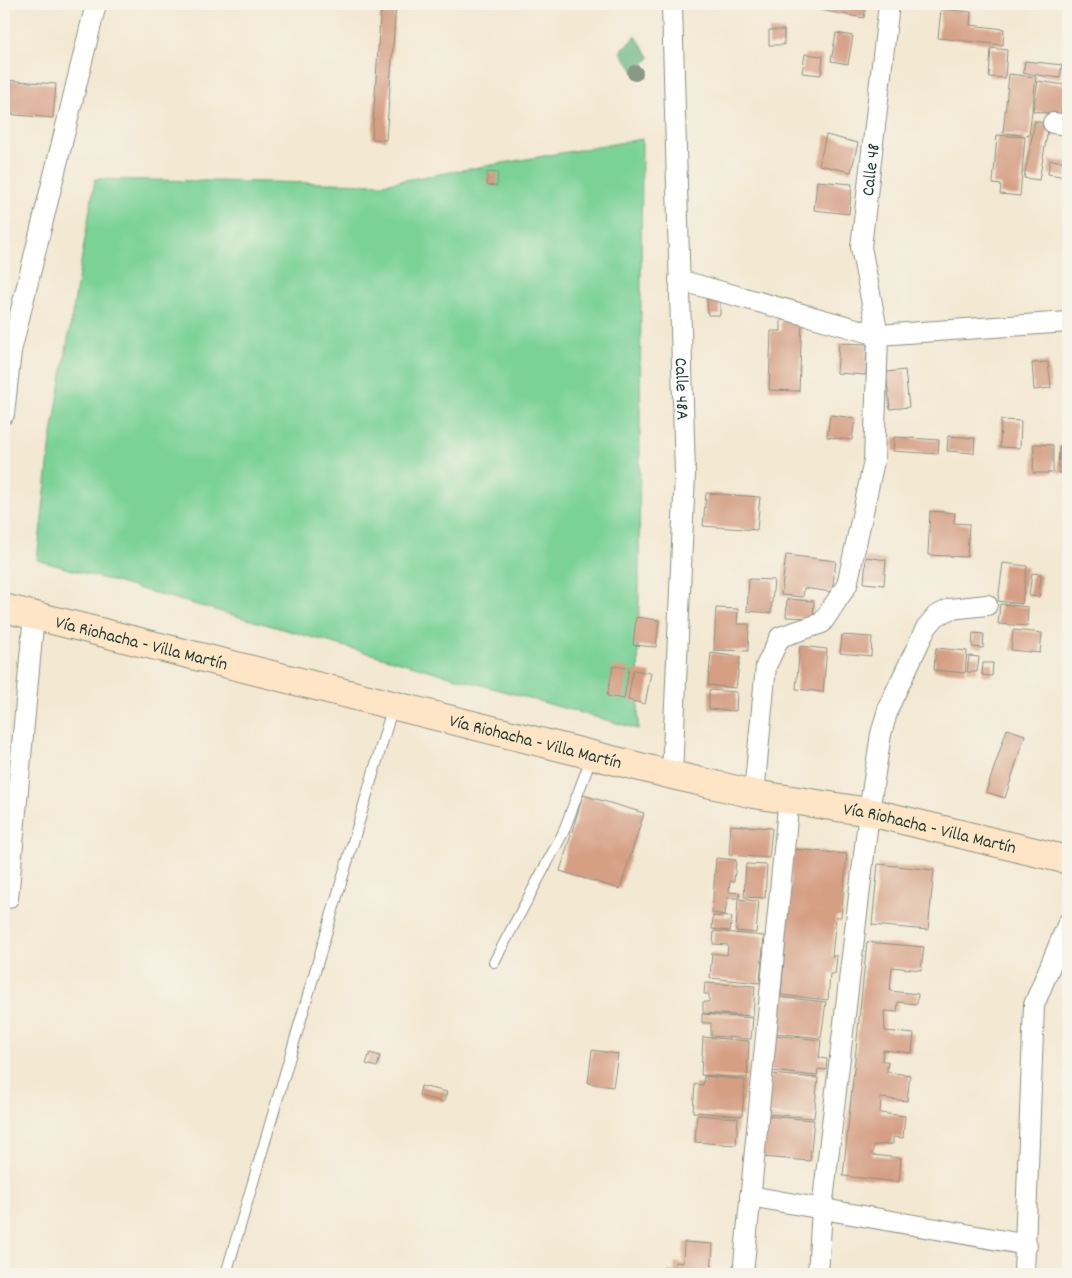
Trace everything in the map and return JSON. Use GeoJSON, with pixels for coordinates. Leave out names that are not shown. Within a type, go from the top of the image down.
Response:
{"type":"FeatureCollection","features":[{"type":"Feature","properties":{"kind":"main road","name":"Vía Riohacha - Villa Martín"},"geometry":{"type":"LineString","coordinates":[[4,608],[672,775],[754,794],[789,798],[868,812],[1068,860]]}},
{"type":"Feature","properties":{"kind":"street"},"geometry":{"type":"LineString","coordinates":[[4,414],[11,351],[96,4]]}},
{"type":"Feature","properties":{"kind":"street","name":"Calle 48A"},"geometry":{"type":"LineString","coordinates":[[672,4],[685,474],[672,775]]}},
{"type":"Feature","properties":{"kind":"street","name":"Calle 48"},"geometry":{"type":"LineString","coordinates":[[754,794],[766,666],[780,637],[822,623],[847,585],[874,461],[878,335],[861,247],[889,4]]}},
{"type":"Feature","properties":{"kind":"street"},"geometry":{"type":"LineString","coordinates":[[679,280],[878,335],[1068,322]]}},
{"type":"Feature","properties":{"kind":"street"},"geometry":{"type":"LineString","coordinates":[[818,1274],[822,1209],[868,812],[881,734],[889,706],[926,628],[936,616],[950,609],[987,605]]}},
{"type":"Feature","properties":{"kind":"street"},"geometry":{"type":"LineString","coordinates":[[8,898],[34,615]]}},
{"type":"Feature","properties":{"kind":"street"},"geometry":{"type":"LineString","coordinates":[[744,1274],[789,798]]}},
{"type":"Feature","properties":{"kind":"street"},"geometry":{"type":"LineString","coordinates":[[1024,1274],[1027,1245],[1034,1005],[1068,923]]}},
{"type":"Feature","properties":{"kind":"street"},"geometry":{"type":"LineString","coordinates":[[750,1196],[1027,1245]]}},
{"type":"Feature","properties":{"kind":"lane"},"geometry":{"type":"LineString","coordinates":[[226,1274],[393,705]]}},
{"type":"Feature","properties":{"kind":"lane"},"geometry":{"type":"LineString","coordinates":[[494,962],[563,833],[593,755]]}},
{"type":"Feature","properties":{"kind":"green space"},"geometry":{"type":"Polygon","coordinates":[[[636,36],[650,58],[635,73],[620,51],[636,36]]]}},
{"type":"Feature","properties":{"kind":"green space"},"geometry":{"type":"Polygon","coordinates":[[[642,139],[638,729],[37,560],[51,440],[95,179],[382,184],[642,139]]]}},
{"type":"Feature","properties":{"kind":"building"},"geometry":{"type":"Polygon","coordinates":[[[381,4],[396,4],[386,140],[372,139],[381,4]]]}},
{"type":"Feature","properties":{"kind":"building"},"geometry":{"type":"Polygon","coordinates":[[[820,4],[866,4],[864,18],[819,10],[820,4]]]}},
{"type":"Feature","properties":{"kind":"building"},"geometry":{"type":"Polygon","coordinates":[[[941,9],[971,12],[970,25],[1004,29],[1003,45],[938,38],[941,9]]]}},
{"type":"Feature","properties":{"kind":"building"},"geometry":{"type":"Polygon","coordinates":[[[769,30],[784,30],[784,45],[769,45],[769,30]]]}},
{"type":"Feature","properties":{"kind":"building"},"geometry":{"type":"Polygon","coordinates":[[[836,33],[853,36],[848,64],[831,61],[836,33]]]}},
{"type":"Feature","properties":{"kind":"building"},"geometry":{"type":"Polygon","coordinates":[[[991,48],[1007,50],[1005,78],[989,77],[991,48]]]}},
{"type":"Feature","properties":{"kind":"building"},"geometry":{"type":"Polygon","coordinates":[[[805,54],[823,56],[821,75],[802,73],[805,54]]]}},
{"type":"Feature","properties":{"kind":"building"},"geometry":{"type":"Polygon","coordinates":[[[1025,61],[1062,65],[1060,78],[1023,73],[1025,61]]]}},
{"type":"Feature","properties":{"kind":"building"},"geometry":{"type":"Polygon","coordinates":[[[1009,74],[1036,77],[1029,136],[1003,133],[1009,74]]]}},
{"type":"Feature","properties":{"kind":"building"},"geometry":{"type":"Polygon","coordinates":[[[4,80],[56,84],[53,118],[4,114],[4,80]]]}},
{"type":"Feature","properties":{"kind":"building"},"geometry":{"type":"Polygon","coordinates":[[[1038,81],[1065,85],[1060,115],[1033,111],[1038,81]]]}},
{"type":"Feature","properties":{"kind":"building"},"geometry":{"type":"Polygon","coordinates":[[[1035,121],[1049,124],[1039,180],[1024,178],[1035,121]]]}},
{"type":"Feature","properties":{"kind":"building"},"geometry":{"type":"Polygon","coordinates":[[[826,135],[858,143],[851,172],[819,165],[826,135]]]}},
{"type":"Feature","properties":{"kind":"building"},"geometry":{"type":"Polygon","coordinates":[[[997,135],[1025,137],[1020,196],[1000,194],[1001,185],[993,184],[997,135]]]}},
{"type":"Feature","properties":{"kind":"building"},"geometry":{"type":"Polygon","coordinates":[[[1050,160],[1068,162],[1066,177],[1048,174],[1050,160]]]}},
{"type":"Feature","properties":{"kind":"building"},"geometry":{"type":"Polygon","coordinates":[[[487,172],[498,173],[497,186],[487,185],[487,172]]]}},
{"type":"Feature","properties":{"kind":"building"},"geometry":{"type":"Polygon","coordinates":[[[817,181],[852,184],[849,214],[814,210],[817,181]]]}},
{"type":"Feature","properties":{"kind":"building"},"geometry":{"type":"Polygon","coordinates":[[[707,299],[720,299],[720,315],[708,315],[707,299]]]}},
{"type":"Feature","properties":{"kind":"building"},"geometry":{"type":"Polygon","coordinates":[[[781,320],[802,320],[799,391],[769,390],[771,331],[781,331],[781,320]]]}},
{"type":"Feature","properties":{"kind":"building"},"geometry":{"type":"Polygon","coordinates":[[[839,343],[867,344],[866,375],[837,373],[839,343]]]}},
{"type":"Feature","properties":{"kind":"building"},"geometry":{"type":"Polygon","coordinates":[[[1048,362],[1051,388],[1034,390],[1032,363],[1048,362]]]}},
{"type":"Feature","properties":{"kind":"building"},"geometry":{"type":"Polygon","coordinates":[[[905,370],[909,407],[890,409],[886,372],[905,370]]]}},
{"type":"Feature","properties":{"kind":"building"},"geometry":{"type":"Polygon","coordinates":[[[830,415],[855,418],[852,440],[827,437],[830,415]]]}},
{"type":"Feature","properties":{"kind":"building"},"geometry":{"type":"Polygon","coordinates":[[[1001,420],[1021,421],[1020,448],[1000,447],[1001,420]]]}},
{"type":"Feature","properties":{"kind":"building"},"geometry":{"type":"Polygon","coordinates":[[[948,436],[975,438],[974,453],[947,451],[948,436]]]}},
{"type":"Feature","properties":{"kind":"building"},"geometry":{"type":"Polygon","coordinates":[[[894,437],[939,440],[938,454],[893,451],[894,437]]]}},
{"type":"Feature","properties":{"kind":"building"},"geometry":{"type":"Polygon","coordinates":[[[1034,444],[1053,445],[1053,473],[1033,473],[1034,444]]]}},
{"type":"Feature","properties":{"kind":"building"},"geometry":{"type":"Polygon","coordinates":[[[1059,446],[1068,446],[1068,473],[1058,473],[1059,446]]]}},
{"type":"Feature","properties":{"kind":"building"},"geometry":{"type":"Polygon","coordinates":[[[706,493],[760,497],[757,530],[703,526],[706,493]]]}},
{"type":"Feature","properties":{"kind":"building"},"geometry":{"type":"Polygon","coordinates":[[[930,511],[955,513],[954,523],[969,524],[967,557],[928,555],[930,511]]]}},
{"type":"Feature","properties":{"kind":"building"},"geometry":{"type":"Polygon","coordinates":[[[786,555],[836,561],[832,592],[804,588],[803,597],[781,595],[786,555]]]}},
{"type":"Feature","properties":{"kind":"building"},"geometry":{"type":"Polygon","coordinates":[[[866,557],[886,560],[884,585],[864,583],[866,557]]]}},
{"type":"Feature","properties":{"kind":"building"},"geometry":{"type":"Polygon","coordinates":[[[1003,563],[1027,566],[1022,604],[998,601],[1003,563]]]}},
{"type":"Feature","properties":{"kind":"building"},"geometry":{"type":"Polygon","coordinates":[[[1032,573],[1041,574],[1039,597],[1029,596],[1032,573]]]}},
{"type":"Feature","properties":{"kind":"building"},"geometry":{"type":"Polygon","coordinates":[[[749,579],[774,580],[771,613],[747,611],[749,579]]]}},
{"type":"Feature","properties":{"kind":"building"},"geometry":{"type":"Polygon","coordinates":[[[787,599],[814,601],[813,618],[786,617],[787,599]]]}},
{"type":"Feature","properties":{"kind":"building"},"geometry":{"type":"Polygon","coordinates":[[[1000,604],[1028,607],[1027,626],[998,624],[1000,604]]]}},
{"type":"Feature","properties":{"kind":"building"},"geometry":{"type":"Polygon","coordinates":[[[716,608],[738,609],[737,624],[749,624],[748,651],[714,650],[716,608]]]}},
{"type":"Feature","properties":{"kind":"building"},"geometry":{"type":"Polygon","coordinates":[[[636,617],[659,620],[656,647],[633,645],[636,617]]]}},
{"type":"Feature","properties":{"kind":"building"},"geometry":{"type":"Polygon","coordinates":[[[1013,630],[1042,633],[1040,653],[1011,650],[1013,630]]]}},
{"type":"Feature","properties":{"kind":"building"},"geometry":{"type":"Polygon","coordinates":[[[973,633],[984,634],[983,648],[972,647],[973,633]]]}},
{"type":"Feature","properties":{"kind":"building"},"geometry":{"type":"Polygon","coordinates":[[[842,635],[872,637],[871,656],[840,653],[842,635]]]}},
{"type":"Feature","properties":{"kind":"building"},"geometry":{"type":"Polygon","coordinates":[[[800,646],[827,649],[823,692],[796,689],[800,646]]]}},
{"type":"Feature","properties":{"kind":"building"},"geometry":{"type":"Polygon","coordinates":[[[936,648],[967,651],[965,673],[934,670],[936,648]]]}},
{"type":"Feature","properties":{"kind":"building"},"geometry":{"type":"Polygon","coordinates":[[[711,653],[740,657],[736,688],[708,685],[711,653]]]}},
{"type":"Feature","properties":{"kind":"building"},"geometry":{"type":"Polygon","coordinates":[[[969,656],[979,657],[977,672],[967,672],[969,656]]]}},
{"type":"Feature","properties":{"kind":"building"},"geometry":{"type":"Polygon","coordinates":[[[983,663],[993,663],[992,676],[982,675],[983,663]]]}},
{"type":"Feature","properties":{"kind":"building"},"geometry":{"type":"Polygon","coordinates":[[[613,666],[629,668],[624,699],[607,696],[613,666]]]}},
{"type":"Feature","properties":{"kind":"building"},"geometry":{"type":"Polygon","coordinates":[[[633,670],[651,673],[645,704],[628,700],[633,670]]]}},
{"type":"Feature","properties":{"kind":"building"},"geometry":{"type":"Polygon","coordinates":[[[709,690],[737,692],[736,711],[709,709],[709,690]]]}},
{"type":"Feature","properties":{"kind":"building"},"geometry":{"type":"Polygon","coordinates":[[[1007,729],[1025,735],[1005,798],[986,792],[1007,729]]]}},
{"type":"Feature","properties":{"kind":"building"},"geometry":{"type":"Polygon","coordinates":[[[583,795],[644,813],[620,889],[560,871],[583,795]]]}},
{"type":"Feature","properties":{"kind":"building"},"geometry":{"type":"Polygon","coordinates":[[[731,825],[772,828],[769,858],[729,855],[731,825]]]}},
{"type":"Feature","properties":{"kind":"building"},"geometry":{"type":"Polygon","coordinates":[[[793,849],[847,854],[841,917],[836,917],[832,956],[837,956],[835,974],[830,974],[828,1000],[781,995],[793,849]]]}},
{"type":"Feature","properties":{"kind":"building"},"geometry":{"type":"Polygon","coordinates":[[[716,858],[736,860],[734,882],[730,881],[729,892],[740,893],[739,898],[727,898],[725,915],[712,913],[716,858]]]}},
{"type":"Feature","properties":{"kind":"building"},"geometry":{"type":"Polygon","coordinates":[[[746,864],[767,865],[765,898],[744,897],[746,864]]]}},
{"type":"Feature","properties":{"kind":"building"},"geometry":{"type":"Polygon","coordinates":[[[878,864],[934,870],[928,930],[872,925],[878,864]]]}},
{"type":"Feature","properties":{"kind":"building"},"geometry":{"type":"Polygon","coordinates":[[[738,899],[759,901],[756,933],[736,931],[738,899]]]}},
{"type":"Feature","properties":{"kind":"building"},"geometry":{"type":"Polygon","coordinates":[[[713,916],[732,917],[730,931],[712,929],[713,916]]]}},
{"type":"Feature","properties":{"kind":"building"},"geometry":{"type":"Polygon","coordinates":[[[714,931],[764,936],[760,983],[710,978],[712,953],[727,955],[728,945],[713,944],[714,931]]]}},
{"type":"Feature","properties":{"kind":"building"},"geometry":{"type":"Polygon","coordinates":[[[867,942],[924,947],[921,970],[892,967],[890,991],[918,994],[917,1004],[898,1002],[897,1012],[884,1011],[885,1031],[914,1034],[912,1053],[883,1050],[882,1061],[888,1061],[887,1072],[910,1075],[907,1101],[881,1098],[880,1113],[905,1116],[903,1138],[893,1137],[893,1144],[874,1145],[872,1155],[901,1158],[899,1182],[843,1176],[867,942]]]}},
{"type":"Feature","properties":{"kind":"building"},"geometry":{"type":"Polygon","coordinates":[[[705,983],[755,986],[753,1016],[703,1013],[703,1002],[709,1002],[709,994],[704,994],[705,983]]]}},
{"type":"Feature","properties":{"kind":"building"},"geometry":{"type":"Polygon","coordinates":[[[780,997],[826,1002],[821,1038],[775,1033],[780,997]]]}},
{"type":"Feature","properties":{"kind":"building"},"geometry":{"type":"Polygon","coordinates":[[[702,1014],[753,1018],[751,1039],[711,1036],[711,1023],[702,1023],[702,1014]]]}},
{"type":"Feature","properties":{"kind":"building"},"geometry":{"type":"Polygon","coordinates":[[[774,1035],[821,1040],[819,1058],[827,1059],[826,1070],[818,1069],[817,1076],[770,1071],[774,1035]]]}},
{"type":"Feature","properties":{"kind":"building"},"geometry":{"type":"Polygon","coordinates":[[[703,1037],[749,1041],[747,1078],[701,1075],[703,1037]]]}},
{"type":"Feature","properties":{"kind":"building"},"geometry":{"type":"Polygon","coordinates":[[[592,1050],[618,1054],[613,1087],[588,1083],[592,1050]]]}},
{"type":"Feature","properties":{"kind":"building"},"geometry":{"type":"Polygon","coordinates":[[[370,1053],[380,1056],[377,1067],[366,1064],[370,1053]]]}},
{"type":"Feature","properties":{"kind":"building"},"geometry":{"type":"Polygon","coordinates":[[[771,1074],[818,1078],[814,1118],[767,1114],[771,1074]]]}},
{"type":"Feature","properties":{"kind":"building"},"geometry":{"type":"Polygon","coordinates":[[[704,1076],[745,1080],[742,1116],[693,1112],[695,1084],[703,1085],[704,1076]]]}},
{"type":"Feature","properties":{"kind":"building"},"geometry":{"type":"Polygon","coordinates":[[[421,1086],[447,1092],[444,1102],[419,1096],[421,1086]]]}},
{"type":"Feature","properties":{"kind":"building"},"geometry":{"type":"Polygon","coordinates":[[[697,1115],[738,1118],[736,1145],[695,1142],[697,1115]]]}},
{"type":"Feature","properties":{"kind":"building"},"geometry":{"type":"Polygon","coordinates":[[[766,1116],[814,1120],[810,1161],[762,1157],[766,1116]]]}},
{"type":"Feature","properties":{"kind":"building"},"geometry":{"type":"Polygon","coordinates":[[[684,1242],[713,1244],[711,1274],[668,1274],[668,1271],[674,1272],[675,1262],[683,1263],[684,1242]]]}}]}
